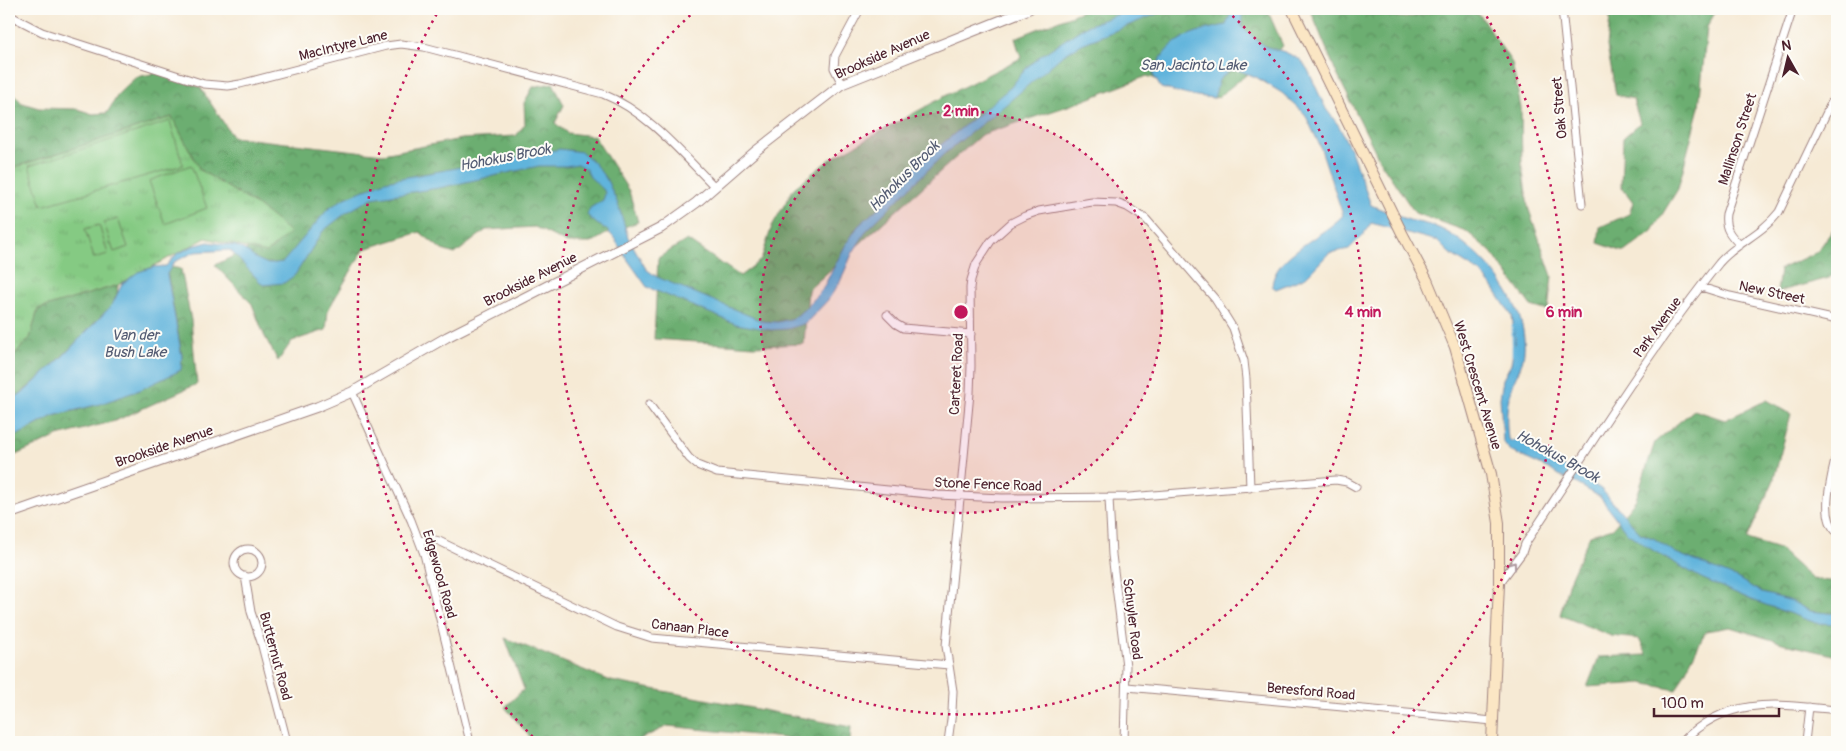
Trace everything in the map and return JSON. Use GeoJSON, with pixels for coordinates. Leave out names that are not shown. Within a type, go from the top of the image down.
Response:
{"type":"FeatureCollection","features":[{"type":"Feature","properties":{"kind":"main road","name":"West Crescent Avenue"},"geometry":{"type":"LineString","coordinates":[[1292,9],[1427,280],[1455,347],[1491,474],[1499,524],[1492,742]]}},
{"type":"Feature","properties":{"kind":"street"},"geometry":{"type":"LineString","coordinates":[[842,84],[834,68],[835,56],[860,9]]}},
{"type":"Feature","properties":{"kind":"street","name":"Brookside Avenue"},"geometry":{"type":"LineString","coordinates":[[9,514],[317,407],[352,392],[447,337],[676,219],[771,139],[842,84],[1030,9]]}},
{"type":"Feature","properties":{"kind":"street","name":"Oak Street"},"geometry":{"type":"LineString","coordinates":[[1562,9],[1582,204]]}},
{"type":"Feature","properties":{"kind":"street","name":"Mallinson Street"},"geometry":{"type":"LineString","coordinates":[[1740,245],[1727,230],[1726,214],[1793,9]]}},
{"type":"Feature","properties":{"kind":"street","name":"MacIntyre Lane"},"geometry":{"type":"LineString","coordinates":[[9,16],[42,32],[204,84],[216,86],[240,84],[386,46],[401,44],[424,47],[603,94],[619,100],[645,118],[715,187]]}},
{"type":"Feature","properties":{"kind":"street","name":"Park Avenue"},"geometry":{"type":"LineString","coordinates":[[1498,584],[1522,553],[1525,544],[1566,482],[1701,287],[1721,261],[1770,224],[1780,212],[1837,91]]}},
{"type":"Feature","properties":{"kind":"street","name":"Carteret Road"},"geometry":{"type":"LineString","coordinates":[[948,742],[953,692],[946,646],[970,394],[970,288],[976,264],[983,252],[1001,231],[1025,216],[1038,211],[1097,202],[1116,203],[1127,207],[1146,219],[1215,299],[1233,328],[1244,361],[1246,379],[1250,488]]}},
{"type":"Feature","properties":{"kind":"street","name":"New Street"},"geometry":{"type":"LineString","coordinates":[[1701,287],[1730,296],[1837,320]]}},
{"type":"Feature","properties":{"kind":"street"},"geometry":{"type":"LineString","coordinates":[[886,315],[903,328],[971,334]]}},
{"type":"Feature","properties":{"kind":"street","name":"Edgewood Road"},"geometry":{"type":"LineString","coordinates":[[352,392],[420,541],[470,742]]}},
{"type":"Feature","properties":{"kind":"street","name":"Stone Fence Road"},"geometry":{"type":"LineString","coordinates":[[650,404],[689,458],[716,473],[960,496],[1011,498],[1110,498],[1190,494],[1336,480],[1356,487]]}},
{"type":"Feature","properties":{"kind":"street"},"geometry":{"type":"LineString","coordinates":[[1837,452],[1828,498],[1828,514],[1831,527],[1837,532]]}},
{"type":"Feature","properties":{"kind":"street","name":"Schuyler Road"},"geometry":{"type":"LineString","coordinates":[[1110,498],[1112,555],[1126,666],[1127,687],[1124,742]]}},
{"type":"Feature","properties":{"kind":"street","name":"Canaan Place"},"geometry":{"type":"LineString","coordinates":[[420,541],[439,540],[617,627],[652,638],[949,665]]}},
{"type":"Feature","properties":{"kind":"street","name":"Butternut Road"},"geometry":{"type":"LineString","coordinates":[[245,576],[251,612],[261,642],[287,742]]}},
{"type":"Feature","properties":{"kind":"street","name":"Beresford Road"},"geometry":{"type":"LineString","coordinates":[[1127,687],[1493,721]]}},
{"type":"Feature","properties":{"kind":"street"},"geometry":{"type":"LineString","coordinates":[[1682,742],[1710,720],[1743,707],[1778,704],[1837,710]]}},
{"type":"Feature","properties":{"kind":"street"},"geometry":{"type":"LineString","coordinates":[[1805,742],[1809,707]]}},
{"type":"Feature","properties":{"kind":"green space"},"geometry":{"type":"Polygon","coordinates":[[[1087,9],[1267,9],[1283,46],[1218,97],[1214,98],[1147,76],[1077,103],[981,135],[808,290],[804,344],[754,346],[654,339],[658,258],[687,240],[740,276],[761,260],[772,226],[794,188],[829,160],[945,96],[1021,58],[1015,38],[1087,9]]]}},
{"type":"Feature","properties":{"kind":"green space"},"geometry":{"type":"Polygon","coordinates":[[[1310,9],[1370,9],[1371,14],[1406,18],[1447,9],[1459,9],[1480,15],[1512,63],[1521,108],[1522,165],[1528,207],[1552,276],[1548,311],[1531,306],[1491,252],[1466,231],[1415,213],[1381,163],[1336,72],[1310,9]]]}},
{"type":"Feature","properties":{"kind":"green space"},"geometry":{"type":"Polygon","coordinates":[[[1611,9],[1717,9],[1707,27],[1699,107],[1678,189],[1652,231],[1624,252],[1598,243],[1600,227],[1629,214],[1633,202],[1621,186],[1623,138],[1640,123],[1633,99],[1616,95],[1607,46],[1611,9]]]}},
{"type":"Feature","properties":{"kind":"green space"},"geometry":{"type":"Polygon","coordinates":[[[157,73],[200,87],[233,137],[383,154],[461,139],[516,136],[525,124],[524,103],[533,87],[553,83],[564,105],[555,123],[567,133],[594,136],[629,191],[638,222],[606,234],[591,243],[567,243],[535,227],[486,230],[455,254],[442,250],[420,232],[364,249],[328,310],[326,330],[292,341],[278,361],[264,335],[252,304],[215,265],[287,230],[258,206],[200,170],[172,117],[9,169],[9,89],[22,103],[39,108],[77,109],[93,114],[107,113],[119,93],[136,77],[157,73]]]}},
{"type":"Feature","properties":{"kind":"green space"},"geometry":{"type":"Polygon","coordinates":[[[172,117],[200,170],[258,206],[290,232],[267,253],[206,238],[118,285],[38,309],[30,338],[9,360],[9,169],[172,117]]]}},
{"type":"Feature","properties":{"kind":"green space"},"geometry":{"type":"Polygon","coordinates":[[[170,121],[183,165],[42,206],[29,166],[170,121]]]}},
{"type":"Feature","properties":{"kind":"green space"},"geometry":{"type":"Polygon","coordinates":[[[191,165],[207,208],[165,224],[149,181],[191,165]]]}},
{"type":"Feature","properties":{"kind":"green space"},"geometry":{"type":"Polygon","coordinates":[[[118,219],[128,247],[114,252],[104,223],[118,219]]]}},
{"type":"Feature","properties":{"kind":"green space"},"geometry":{"type":"Polygon","coordinates":[[[1837,224],[1837,272],[1829,278],[1777,292],[1780,269],[1817,252],[1837,224]]]}},
{"type":"Feature","properties":{"kind":"green space"},"geometry":{"type":"Polygon","coordinates":[[[99,225],[108,254],[94,258],[85,229],[99,225]]]}},
{"type":"Feature","properties":{"kind":"green space"},"geometry":{"type":"Polygon","coordinates":[[[166,266],[181,269],[191,320],[197,384],[115,421],[58,436],[9,458],[9,440],[53,416],[100,404],[182,356],[166,266]]]}},
{"type":"Feature","properties":{"kind":"green space"},"geometry":{"type":"Polygon","coordinates":[[[118,285],[117,294],[112,305],[50,368],[9,402],[9,360],[30,338],[38,309],[118,285]]]}},
{"type":"Feature","properties":{"kind":"green space"},"geometry":{"type":"Polygon","coordinates":[[[1767,400],[1791,414],[1773,482],[1747,539],[1779,549],[1812,579],[1837,582],[1837,656],[1789,645],[1730,627],[1706,631],[1676,690],[1642,683],[1587,687],[1599,657],[1647,655],[1639,639],[1611,636],[1560,615],[1569,581],[1590,535],[1613,528],[1636,499],[1655,442],[1694,410],[1725,420],[1767,400]]]}},
{"type":"Feature","properties":{"kind":"green space"},"geometry":{"type":"Polygon","coordinates":[[[505,638],[611,681],[851,727],[850,742],[802,742],[802,740],[668,726],[637,742],[534,742],[505,707],[524,689],[505,638]]]}},
{"type":"Feature","properties":{"kind":"water","name":"Van der Bush Lake"},"geometry":{"type":"Polygon","coordinates":[[[1133,9],[1169,9],[1082,44],[1062,56],[944,154],[867,230],[852,254],[840,282],[828,300],[806,323],[788,329],[771,330],[736,324],[647,287],[614,238],[606,229],[587,215],[590,208],[603,200],[605,194],[604,190],[590,177],[586,169],[578,164],[539,166],[439,188],[372,198],[346,213],[323,231],[295,275],[284,283],[263,285],[230,250],[195,252],[174,262],[167,274],[182,356],[181,370],[140,390],[100,404],[53,416],[9,440],[9,402],[26,390],[61,358],[112,305],[122,284],[138,272],[154,267],[166,266],[177,254],[193,246],[208,242],[236,246],[268,264],[283,262],[328,209],[343,199],[385,181],[560,149],[582,152],[595,164],[607,180],[618,204],[628,237],[646,269],[657,277],[762,321],[778,322],[794,318],[809,305],[823,288],[858,226],[886,201],[914,167],[1011,87],[1026,68],[1040,56],[1086,26],[1133,9]]]}},
{"type":"Feature","properties":{"kind":"water","name":"San Jacinto Lake"},"geometry":{"type":"Polygon","coordinates":[[[1233,9],[1242,9],[1242,27],[1264,46],[1285,52],[1301,60],[1308,70],[1326,109],[1339,126],[1351,151],[1371,205],[1411,220],[1434,226],[1459,239],[1489,267],[1502,283],[1513,301],[1524,339],[1522,362],[1512,386],[1508,402],[1508,439],[1511,441],[1520,440],[1601,489],[1640,533],[1655,539],[1676,553],[1737,578],[1762,593],[1789,600],[1810,611],[1837,614],[1837,624],[1816,623],[1752,600],[1701,578],[1627,533],[1600,497],[1551,470],[1510,451],[1503,441],[1500,398],[1503,379],[1511,364],[1515,338],[1512,316],[1481,273],[1449,253],[1437,241],[1371,223],[1363,235],[1349,249],[1329,253],[1306,277],[1276,289],[1272,286],[1281,264],[1343,215],[1320,146],[1305,114],[1282,93],[1256,77],[1232,68],[1219,80],[1214,98],[1188,95],[1161,88],[1153,75],[1158,63],[1173,45],[1191,34],[1226,25],[1233,9]]]}},
{"type":"Feature","properties":{"kind":"waterway","name":"Hohokus Brook"},"geometry":{"type":"LineString","coordinates":[[1513,326],[1513,355]]}}]}
